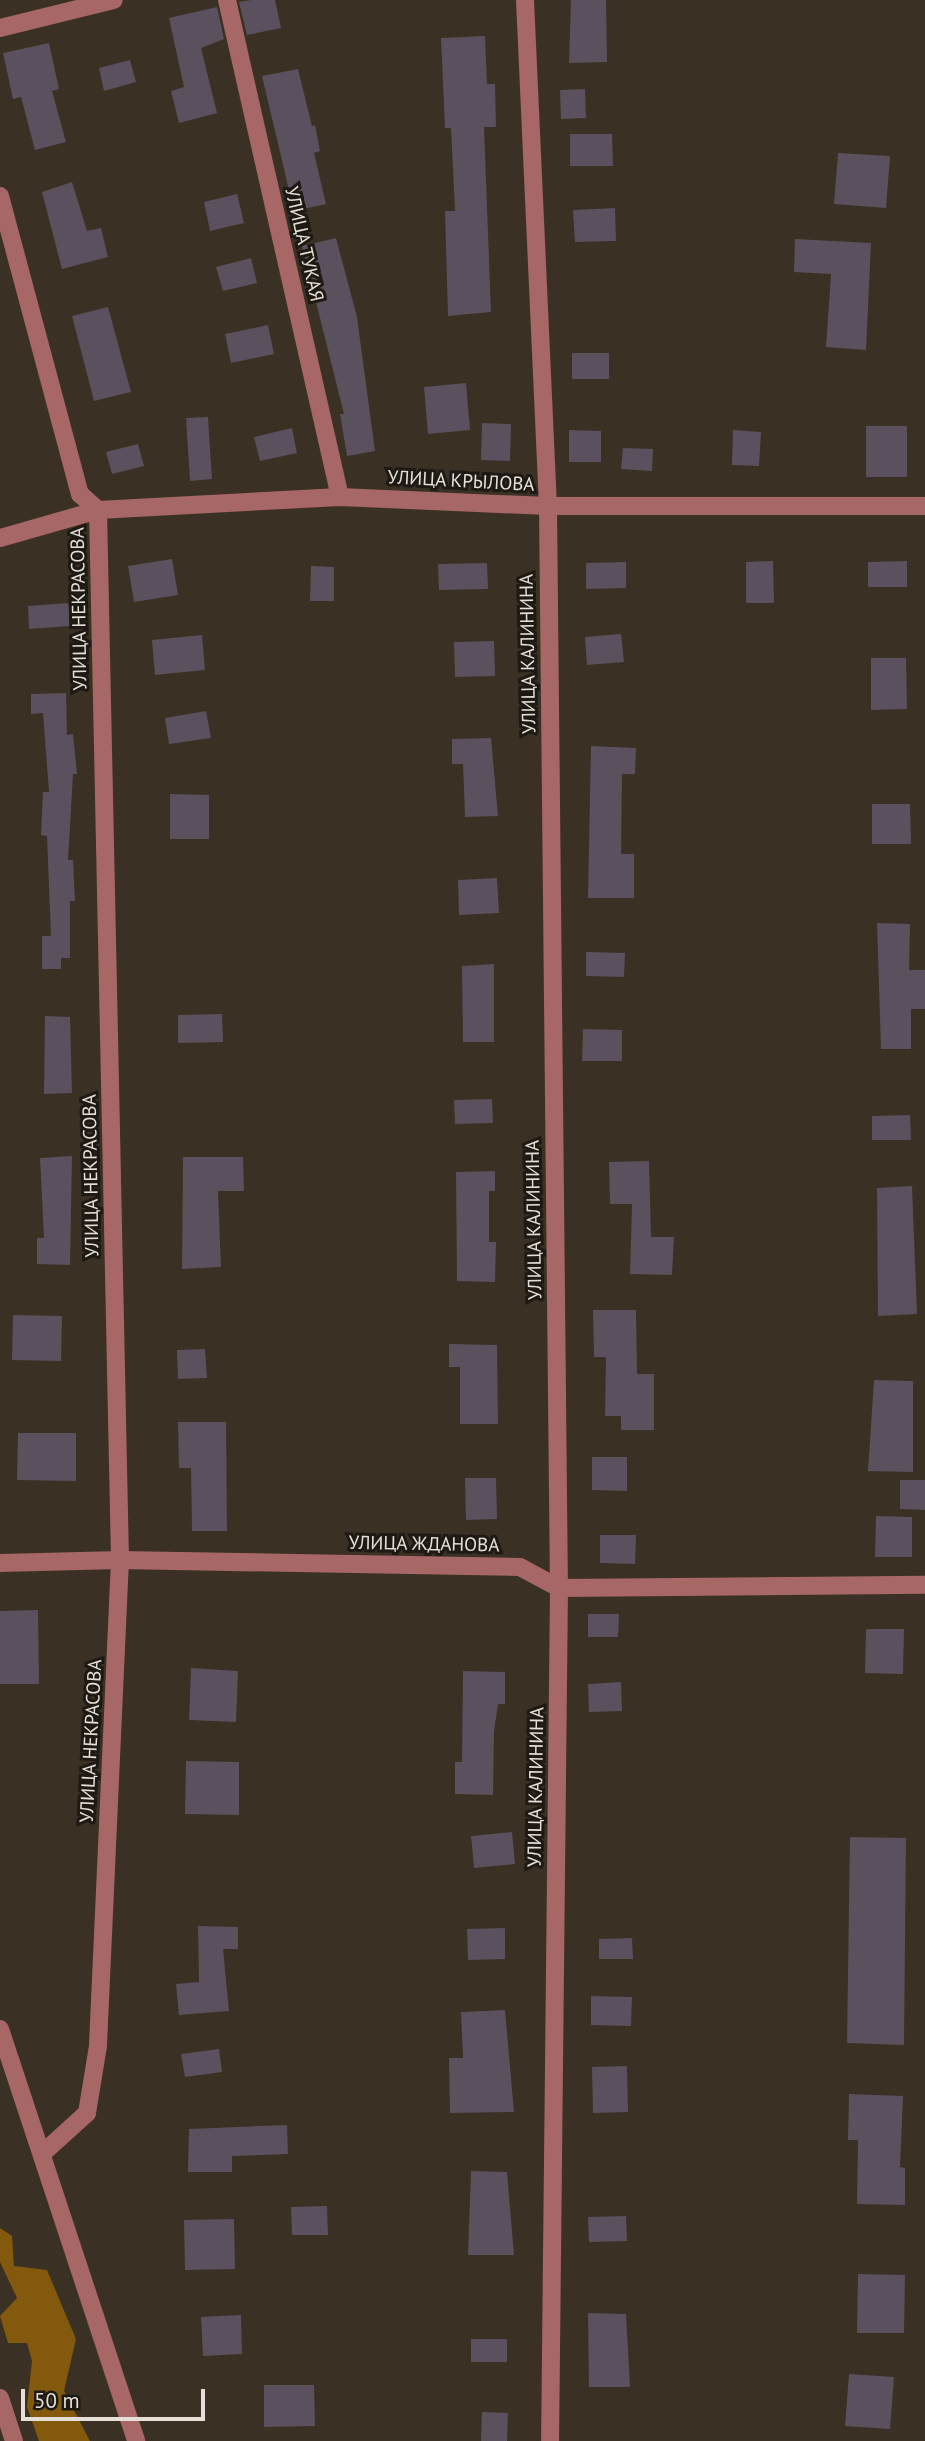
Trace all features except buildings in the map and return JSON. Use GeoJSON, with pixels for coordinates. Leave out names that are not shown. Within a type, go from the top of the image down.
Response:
{"type":"FeatureCollection","features":[{"type":"Feature","properties":{"kind":"street"},"geometry":{"type":"LineString","coordinates":[[0,28],[114,0]]}},
{"type":"Feature","properties":{"kind":"street","name":"УЛИЦА ТУКАЯ"},"geometry":{"type":"LineString","coordinates":[[228,0],[340,497]]}},
{"type":"Feature","properties":{"kind":"street","name":"УЛИЦА КАЛИНИНА"},"geometry":{"type":"LineString","coordinates":[[525,0],[548,506],[559,1588],[550,2441]]}},
{"type":"Feature","properties":{"kind":"street","name":"УЛИЦА НЕКРАСОВА"},"geometry":{"type":"LineString","coordinates":[[0,196],[80,494],[98,510],[120,1560],[98,2046],[87,2113],[43,2153]]}},
{"type":"Feature","properties":{"kind":"street","name":"УЛИЦА КРЫЛОВА"},"geometry":{"type":"LineString","coordinates":[[0,538],[98,510],[340,497],[548,506],[925,506]]}},
{"type":"Feature","properties":{"kind":"street","name":"УЛИЦА ЖДАНОВА"},"geometry":{"type":"LineString","coordinates":[[0,1563],[120,1560],[520,1567],[559,1588],[925,1585]]}},
{"type":"Feature","properties":{"kind":"street"},"geometry":{"type":"LineString","coordinates":[[0,2029],[136,2441]]}},
{"type":"Feature","properties":{"kind":"street"},"geometry":{"type":"LineString","coordinates":[[0,2398],[13,2441]]}},
{"type":"Feature","properties":{"kind":"shaded area"},"geometry":{"type":"Polygon","coordinates":[[[0,2228],[12,2236],[14,2266],[47,2270],[76,2339],[64,2391],[90,2441],[39,2441],[27,2407],[32,2361],[27,2343],[8,2343],[0,2316],[17,2298],[0,2262],[0,2228]]]}}]}
